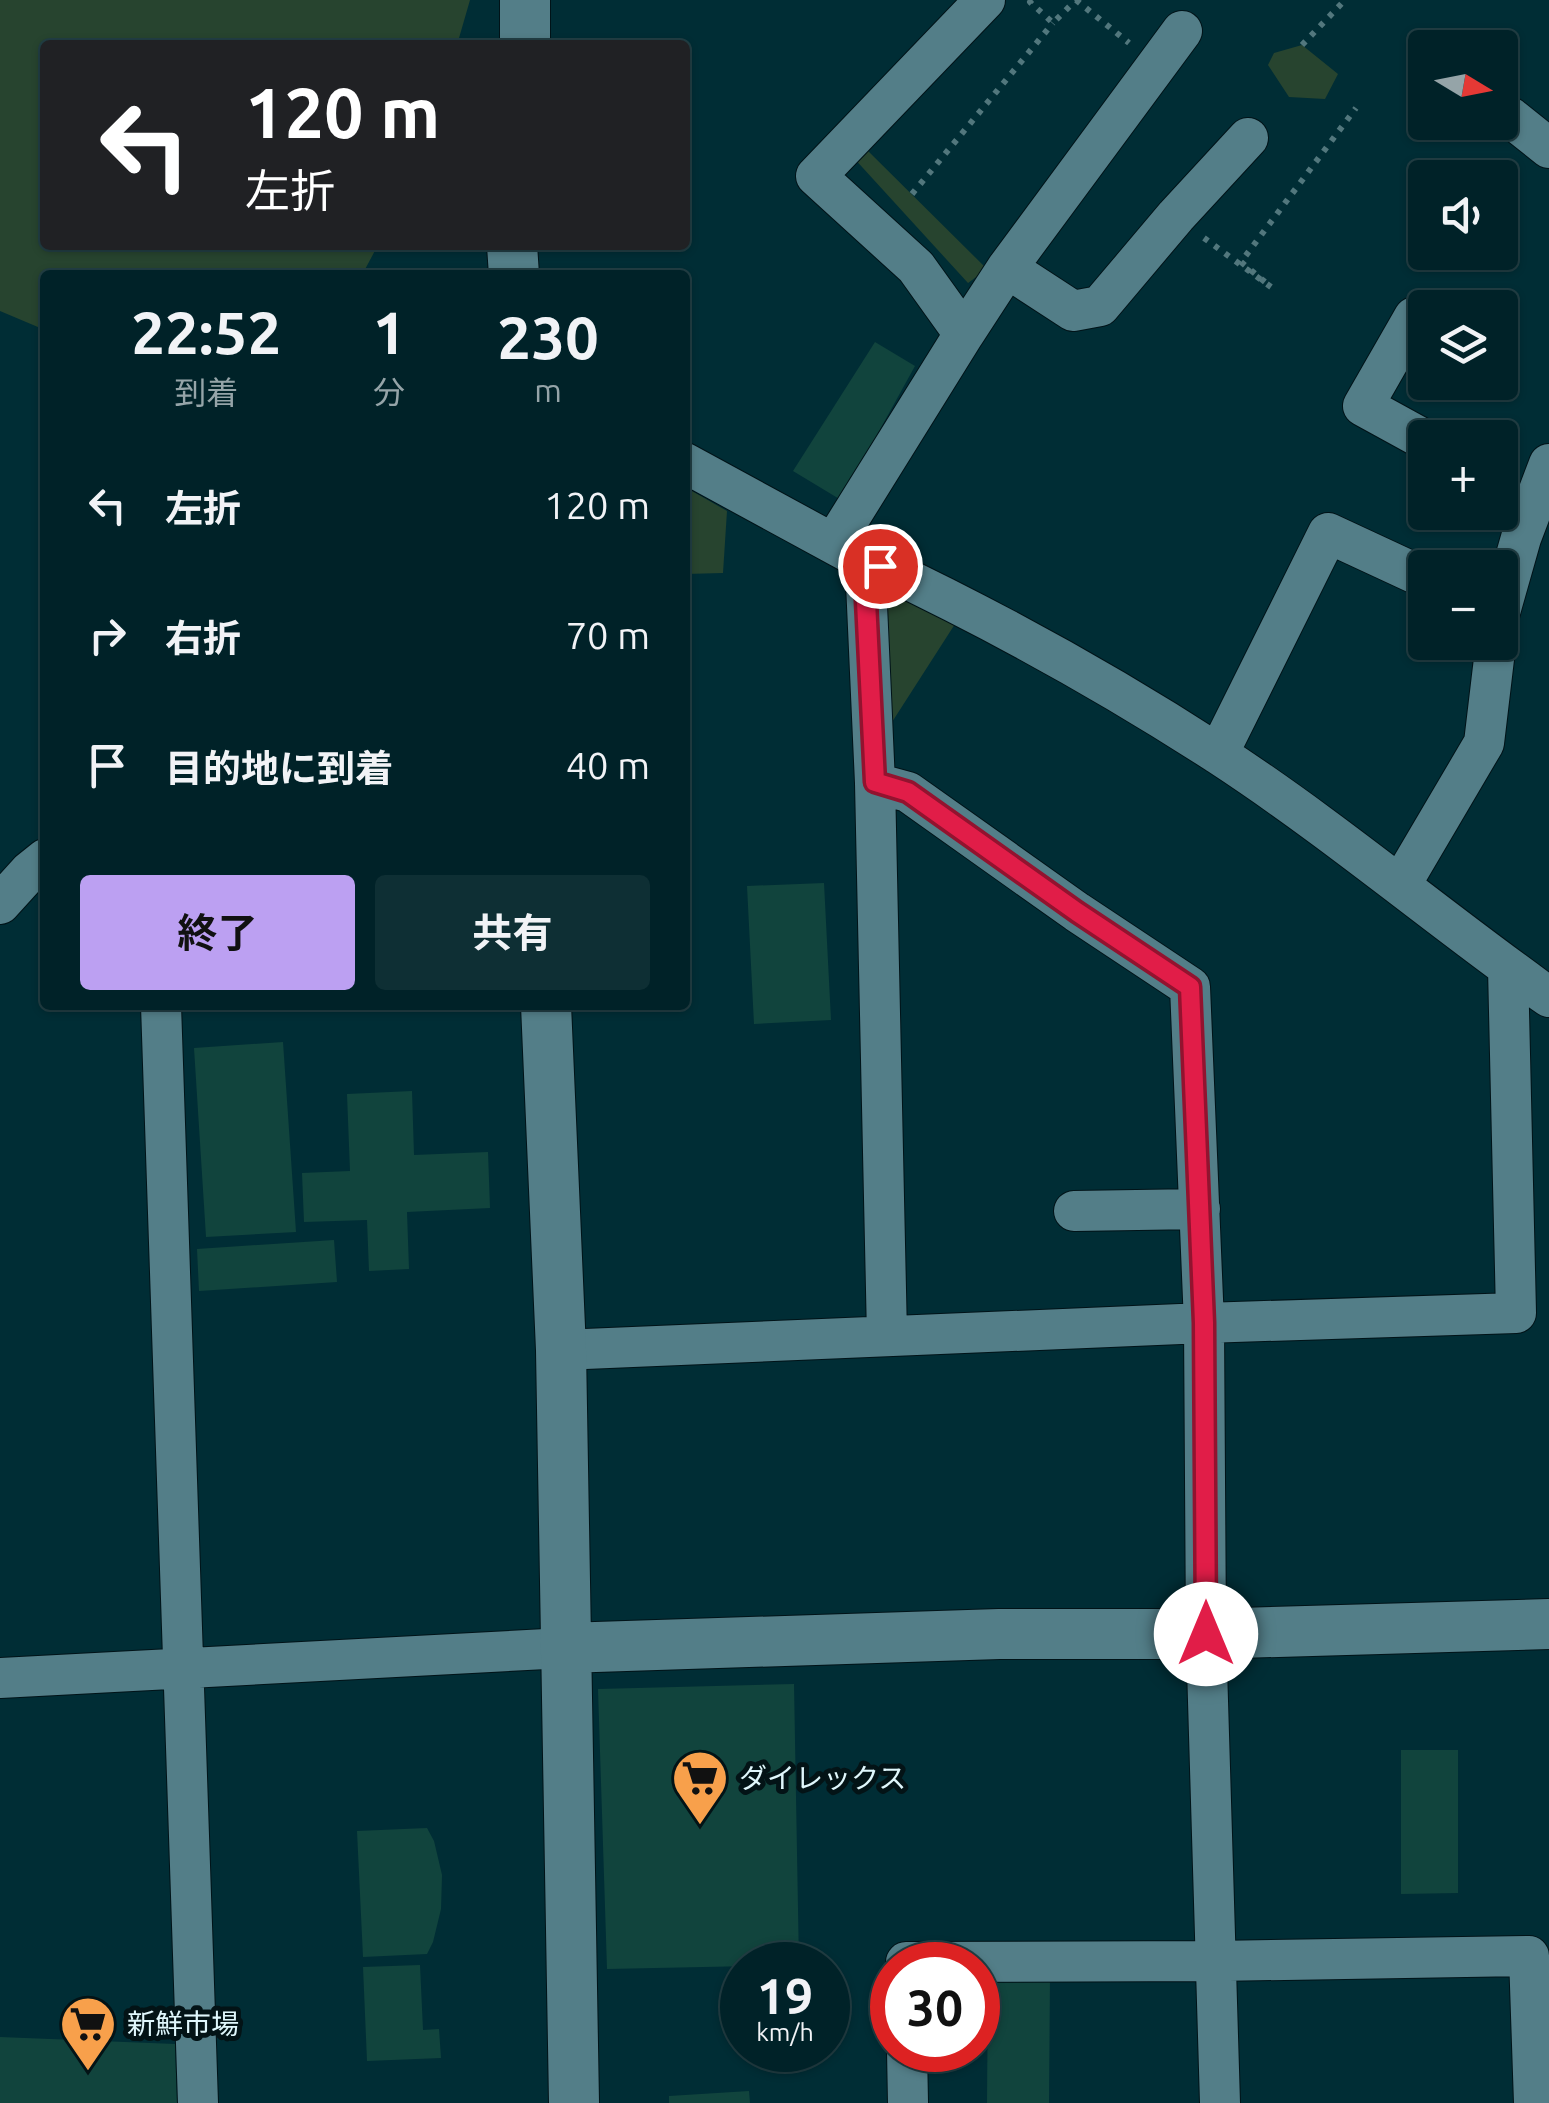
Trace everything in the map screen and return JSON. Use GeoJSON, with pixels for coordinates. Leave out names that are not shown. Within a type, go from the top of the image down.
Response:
{"type":"FeatureCollection","features":[{"type":"Feature","properties":{"kind":"street"},"geometry":{"type":"LineString","coordinates":[[964,334],[916,267],[816,176],[984,0]]}},
{"type":"Feature","properties":{"kind":"street"},"geometry":{"type":"LineString","coordinates":[[888,1336],[875,782],[850,552],[964,334],[1007,268],[1182,31]]}},
{"type":"Feature","properties":{"kind":"street"},"geometry":{"type":"LineString","coordinates":[[1518,123],[1549,148]]}},
{"type":"Feature","properties":{"kind":"street"},"geometry":{"type":"LineString","coordinates":[[1007,268],[1073,311],[1100,306],[1248,138]]}},
{"type":"Feature","properties":{"kind":"street"},"geometry":{"type":"LineString","coordinates":[[1408,327],[1363,406],[1408,431]]}},
{"type":"Feature","properties":{"kind":"street"},"geometry":{"type":"LineString","coordinates":[[1518,513],[1549,464]]}},
{"type":"Feature","properties":{"kind":"street"},"geometry":{"type":"LineString","coordinates":[[690,466],[850,552],[967,607],[1218,754],[1401,884],[1549,997]]}},
{"type":"Feature","properties":{"kind":"street"},"geometry":{"type":"LineString","coordinates":[[1218,754],[1328,534],[1408,570]]}},
{"type":"Feature","properties":{"kind":"street"},"geometry":{"type":"LineString","coordinates":[[1401,884],[1484,742],[1494,660]]}},
{"type":"Feature","properties":{"kind":"street"},"geometry":{"type":"LineString","coordinates":[[875,782],[908,792],[1190,987],[1204,1323],[1206,1634],[1220,2103]]}},
{"type":"Feature","properties":{"kind":"street"},"geometry":{"type":"LineString","coordinates":[[0,904],[25,863]]}},
{"type":"Feature","properties":{"kind":"street"},"geometry":{"type":"LineString","coordinates":[[562,1350],[1516,1314],[1508,968]]}},
{"type":"Feature","properties":{"kind":"street"},"geometry":{"type":"LineString","coordinates":[[162,1010],[198,2103]]}},
{"type":"Feature","properties":{"kind":"street"},"geometry":{"type":"LineString","coordinates":[[546,1010],[562,1350],[574,2103]]}},
{"type":"Feature","properties":{"kind":"street"},"geometry":{"type":"LineString","coordinates":[[1074,1211],[1200,1208]]}},
{"type":"Feature","properties":{"kind":"street"},"geometry":{"type":"LineString","coordinates":[[0,1678],[565,1648],[999,1634],[1206,1634],[1549,1624]]}},
{"type":"Feature","properties":{"kind":"street"},"geometry":{"type":"LineString","coordinates":[[1000,1962],[1529,1956],[1534,2103]]}},
{"type":"Feature","properties":{"kind":"street"},"geometry":{"type":"LineString","coordinates":[[907,2072],[908,2103]]}},
{"type":"Feature","properties":{"kind":"path"},"geometry":{"type":"LineString","coordinates":[[1032,0],[1054,23]]}},
{"type":"Feature","properties":{"kind":"path"},"geometry":{"type":"LineString","coordinates":[[912,194],[1076,0],[1157,66]]}},
{"type":"Feature","properties":{"kind":"path"},"geometry":{"type":"LineString","coordinates":[[1302,45],[1345,0]]}},
{"type":"Feature","properties":{"kind":"path"},"geometry":{"type":"LineString","coordinates":[[1176,216],[1271,287],[1241,262],[1356,108]]}},
{"type":"Feature","properties":{"kind":"green space"},"geometry":{"type":"Polygon","coordinates":[[[0,0],[470,0],[458,40],[40,40],[40,250],[375,250],[365,270],[40,270],[40,328],[0,311],[0,0]]]}},
{"type":"Feature","properties":{"kind":"green space"},"geometry":{"type":"Polygon","coordinates":[[[1302,45],[1338,74],[1325,99],[1289,97],[1268,65],[1274,53],[1302,45]]]}},
{"type":"Feature","properties":{"kind":"green space"},"geometry":{"type":"Polygon","coordinates":[[[863,146],[987,269],[968,283],[852,156],[863,146]]]}},
{"type":"Feature","properties":{"kind":"green space"},"geometry":{"type":"Polygon","coordinates":[[[690,490],[727,511],[723,573],[690,574],[690,490]]]}},
{"type":"Feature","properties":{"kind":"green space"},"geometry":{"type":"Polygon","coordinates":[[[897,590],[955,624],[885,733],[881,602],[897,590]]]}},
{"type":"Feature","properties":{"kind":"building"},"geometry":{"type":"Polygon","coordinates":[[[875,342],[915,366],[841,500],[793,471],[875,342]]]}},
{"type":"Feature","properties":{"kind":"building"},"geometry":{"type":"Polygon","coordinates":[[[824,883],[831,1020],[754,1024],[747,886],[824,883]]]}},
{"type":"Feature","properties":{"kind":"building"},"geometry":{"type":"Polygon","coordinates":[[[283,1042],[296,1232],[206,1237],[194,1048],[283,1042]]]}},
{"type":"Feature","properties":{"kind":"building"},"geometry":{"type":"Polygon","coordinates":[[[412,1091],[414,1155],[488,1152],[490,1208],[407,1212],[409,1269],[369,1271],[367,1220],[304,1222],[302,1173],[350,1171],[347,1094],[412,1091]]]}},
{"type":"Feature","properties":{"kind":"building"},"geometry":{"type":"Polygon","coordinates":[[[334,1240],[337,1282],[199,1291],[197,1249],[334,1240]]]}},
{"type":"Feature","properties":{"kind":"building","name":"ダイレックス"},"geometry":{"type":"Polygon","coordinates":[[[794,1684],[799,1942],[720,1942],[720,1967],[607,1969],[598,1689],[794,1684]]]}},
{"type":"Feature","properties":{"kind":"building"},"geometry":{"type":"Polygon","coordinates":[[[1401,1750],[1458,1750],[1458,1893],[1401,1894],[1401,1750]]]}},
{"type":"Feature","properties":{"kind":"building"},"geometry":{"type":"Polygon","coordinates":[[[427,1828],[442,1875],[441,1909],[433,1942],[427,1954],[363,1957],[357,1831],[427,1828]]]}},
{"type":"Feature","properties":{"kind":"building"},"geometry":{"type":"Polygon","coordinates":[[[420,1965],[423,2030],[439,2029],[441,2058],[367,2061],[363,1967],[420,1965]]]}},
{"type":"Feature","properties":{"kind":"building"},"geometry":{"type":"Polygon","coordinates":[[[1000,1976],[1050,1976],[1049,2103],[987,2103],[987,2072],[1000,2072],[1000,1976]]]}},
{"type":"Feature","properties":{"kind":"building","name":"新鮮市場"},"geometry":{"type":"Polygon","coordinates":[[[0,2037],[175,2044],[177,2103],[0,2103],[0,2037]]]}},
{"type":"Feature","properties":{"kind":"building"},"geometry":{"type":"Polygon","coordinates":[[[749,2091],[750,2103],[669,2103],[669,2096],[749,2091]]]}},
{"type":"Feature","properties":{"kind":"place","name":"ダイレックス"},"geometry":{"type":"Point","coordinates":[700,1827]}},
{"type":"Feature","properties":{"kind":"place","name":"新鮮市場"},"geometry":{"type":"Point","coordinates":[88,2073]}},
{"type":"Feature","properties":{"kind":"route"},"geometry":{"type":"LineString","coordinates":[[880,566],[864,561],[875,782],[908,792],[1190,987],[1204,1323],[1206,1634]]}}]}
